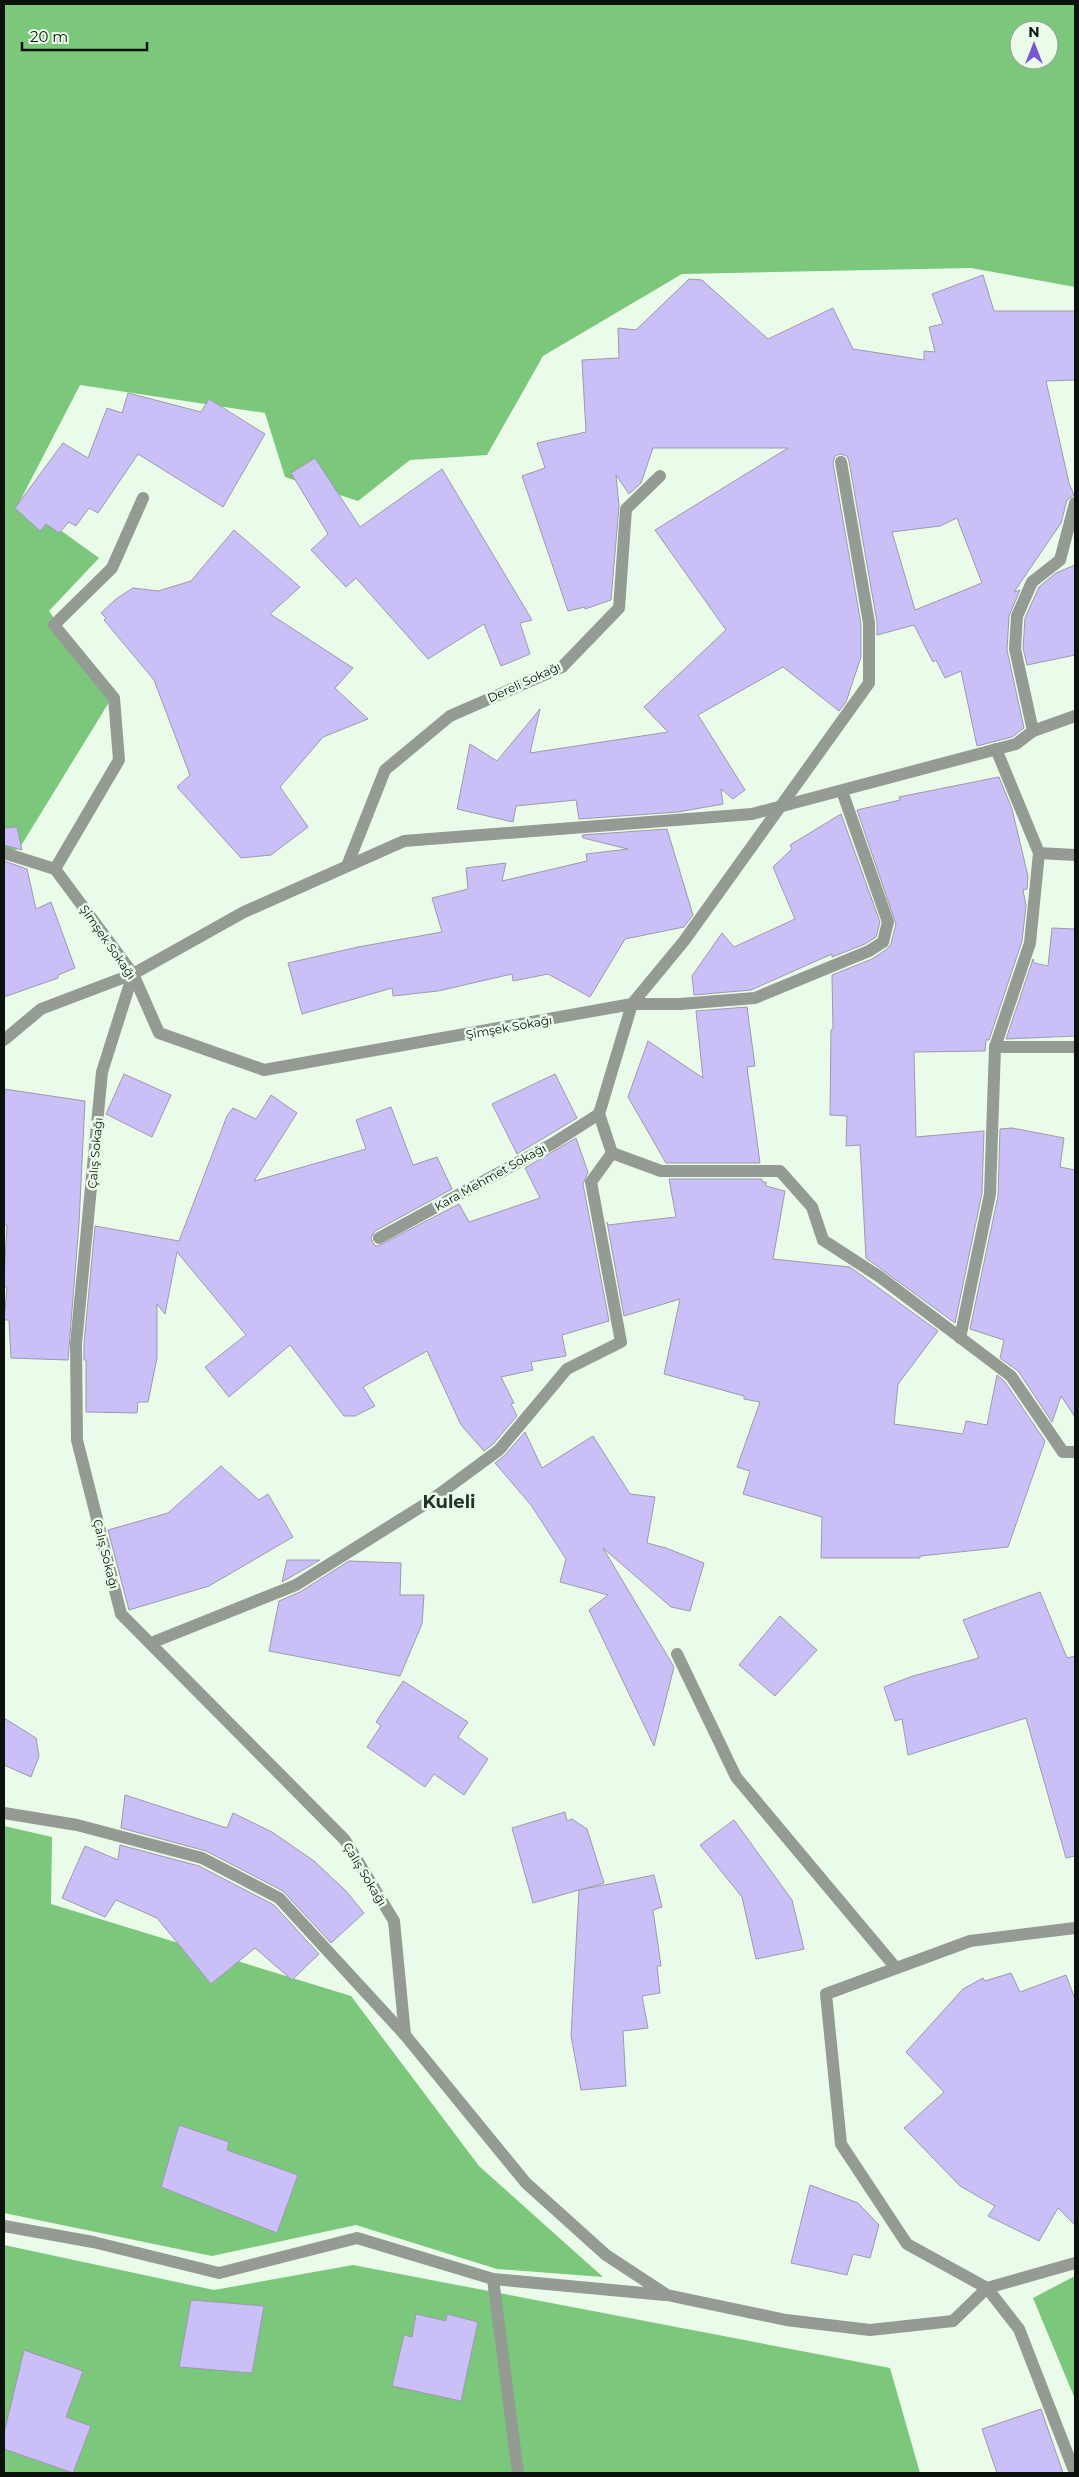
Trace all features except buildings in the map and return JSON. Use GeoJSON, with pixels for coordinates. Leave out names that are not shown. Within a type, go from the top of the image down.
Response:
{"type":"FeatureCollection","features":[{"type":"Feature","properties":{"kind":"street"},"geometry":{"type":"LineString","coordinates":[[612,1153],[599,1114],[632,1004],[684,941],[869,683],[869,623],[841,462]]}},
{"type":"Feature","properties":{"kind":"street","name":"Dereli Sokağı"},"geometry":{"type":"LineString","coordinates":[[347,866],[385,770],[450,716],[562,667],[619,608],[626,509],[660,476]]}},
{"type":"Feature","properties":{"kind":"street"},"geometry":{"type":"LineString","coordinates":[[4,853],[56,870],[119,760],[114,698],[54,625],[112,568],[143,498]]}},
{"type":"Feature","properties":{"kind":"street"},"geometry":{"type":"LineString","coordinates":[[1034,731],[1015,649],[1017,616],[1032,582],[1060,560],[1075,503]]}},
{"type":"Feature","properties":{"kind":"street"},"geometry":{"type":"LineString","coordinates":[[4,1040],[41,1009],[133,974],[244,912],[404,841],[752,814],[1016,744],[1034,731],[1075,716]]}},
{"type":"Feature","properties":{"kind":"street"},"geometry":{"type":"LineString","coordinates":[[960,1338],[990,1194],[995,1047],[1030,943],[1039,853],[996,749]]}},
{"type":"Feature","properties":{"kind":"street","name":"Şimşek Sokağı"},"geometry":{"type":"LineString","coordinates":[[56,870],[133,974],[159,1033],[264,1070],[632,1004],[680,1004],[755,998],[869,951],[883,942],[888,922],[842,791]]}},
{"type":"Feature","properties":{"kind":"street"},"geometry":{"type":"LineString","coordinates":[[1039,853],[1075,855]]}},
{"type":"Feature","properties":{"kind":"street","name":"Çalış Sokağı"},"geometry":{"type":"LineString","coordinates":[[133,974],[102,1072],[76,1344],[77,1440],[122,1614],[345,1840],[394,1921],[405,2035]]}},
{"type":"Feature","properties":{"kind":"street"},"geometry":{"type":"LineString","coordinates":[[995,1047],[1075,1047]]}},
{"type":"Feature","properties":{"kind":"street","name":"Kara Mehmet Sokağı"},"geometry":{"type":"LineString","coordinates":[[379,1238],[552,1144],[599,1114]]}},
{"type":"Feature","properties":{"kind":"street"},"geometry":{"type":"LineString","coordinates":[[151,1644],[296,1585],[426,1503],[499,1450],[568,1369],[621,1342],[591,1182],[612,1153]]}},
{"type":"Feature","properties":{"kind":"street"},"geometry":{"type":"LineString","coordinates":[[612,1153],[661,1171],[780,1171],[812,1207],[823,1240],[880,1277],[1011,1376],[1063,1452],[1075,1452]]}},
{"type":"Feature","properties":{"kind":"street"},"geometry":{"type":"LineString","coordinates":[[677,1654],[736,1777],[896,1968]]}},
{"type":"Feature","properties":{"kind":"street"},"geometry":{"type":"LineString","coordinates":[[4,1813],[77,1825],[202,1858],[279,1898],[405,2035],[526,2183],[606,2255],[667,2295]]}},
{"type":"Feature","properties":{"kind":"street"},"geometry":{"type":"LineString","coordinates":[[1075,1928],[970,1941],[826,1994],[841,2144],[907,2244],[986,2288],[1019,2329],[1075,2473]]}},
{"type":"Feature","properties":{"kind":"street"},"geometry":{"type":"LineString","coordinates":[[4,2226],[93,2242],[219,2273],[357,2238],[493,2279],[667,2295],[786,2320],[870,2330],[953,2321],[986,2288],[1075,2263]]}},
{"type":"Feature","properties":{"kind":"street"},"geometry":{"type":"LineString","coordinates":[[493,2279],[518,2473]]}},
{"type":"Feature","properties":{"kind":"green space"},"geometry":{"type":"Polygon","coordinates":[[[4,4],[1075,4],[1075,287],[971,268],[682,274],[543,356],[487,455],[410,460],[358,501],[285,477],[265,413],[80,385],[20,501],[99,558],[49,611],[111,699],[19,849],[4,852],[4,4]]]}},
{"type":"Feature","properties":{"kind":"green space"},"geometry":{"type":"Polygon","coordinates":[[[4,1826],[52,1837],[51,1904],[351,1996],[479,2166],[603,2277],[497,2269],[356,2225],[212,2256],[4,2213],[4,1826]]]}},
{"type":"Feature","properties":{"kind":"green space"},"geometry":{"type":"Polygon","coordinates":[[[4,2245],[214,2290],[353,2265],[890,2368],[920,2473],[4,2473],[4,2245]]]}},
{"type":"Feature","properties":{"kind":"green space"},"geometry":{"type":"Polygon","coordinates":[[[1075,2276],[1075,2399],[1033,2298],[1075,2276]]]}},
{"type":"Feature","properties":{"kind":"district","name":"Kuleli"},"geometry":{"type":"Point","coordinates":[449,1502]}}]}
